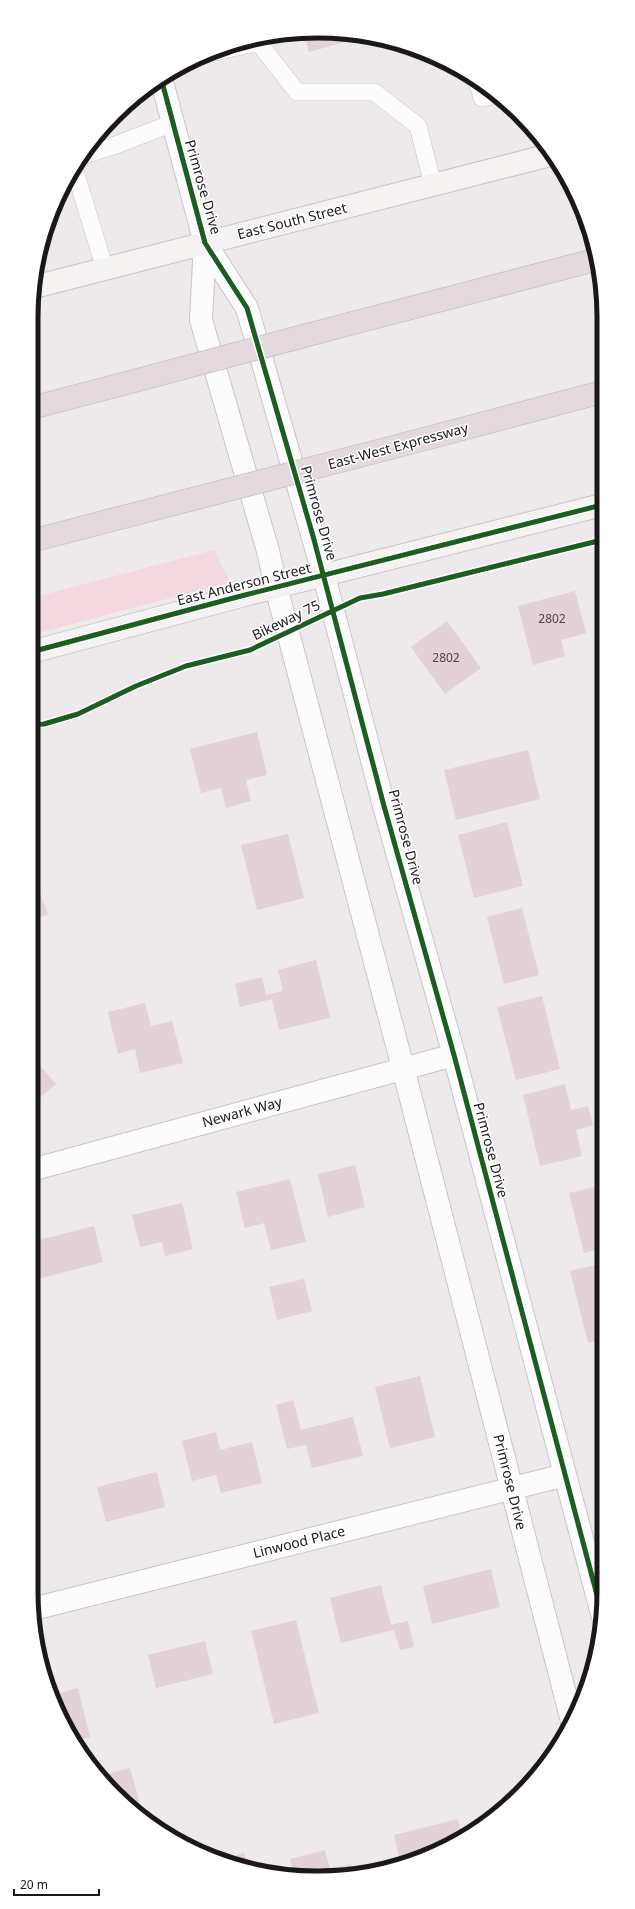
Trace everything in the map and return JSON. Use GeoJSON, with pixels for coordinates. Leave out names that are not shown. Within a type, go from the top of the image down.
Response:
{"type":"FeatureCollection","features":[{"type":"Feature","properties":{"kind":"highway"},"geometry":{"type":"LineString","coordinates":[[38,406],[591,261]]}},
{"type":"Feature","properties":{"kind":"highway","name":"East-West Expressway"},"geometry":{"type":"LineString","coordinates":[[38,539],[597,393]]}},
{"type":"Feature","properties":{"kind":"main road","name":"East South Street"},"geometry":{"type":"LineString","coordinates":[[40,286],[546,156]]}},
{"type":"Feature","properties":{"kind":"main road","name":"East Anderson Street"},"geometry":{"type":"LineString","coordinates":[[38,650],[597,506]]}},
{"type":"Feature","properties":{"kind":"street","name":"Primrose Drive"},"geometry":{"type":"LineString","coordinates":[[163,85],[206,243],[247,308],[324,576],[384,806],[454,1055],[597,1595]]}},
{"type":"Feature","properties":{"kind":"street","name":"Primrose Drive"},"geometry":{"type":"LineString","coordinates":[[206,243],[201,320],[268,551],[276,588],[403,1068],[570,1712]]}},
{"type":"Feature","properties":{"kind":"street","name":"Newark Way"},"geometry":{"type":"LineString","coordinates":[[38,1168],[454,1055]]}},
{"type":"Feature","properties":{"kind":"street","name":"Linwood Place"},"geometry":{"type":"LineString","coordinates":[[39,1608],[565,1475]]}},
{"type":"Feature","properties":{"kind":"lane"},"geometry":{"type":"LineString","coordinates":[[260,44],[297,92],[374,92],[418,126],[433,185]]}},
{"type":"Feature","properties":{"kind":"lane"},"geometry":{"type":"LineString","coordinates":[[480,90],[482,98],[489,97]]}},
{"type":"Feature","properties":{"kind":"lane"},"geometry":{"type":"LineString","coordinates":[[92,153],[173,124]]}},
{"type":"Feature","properties":{"kind":"lane"},"geometry":{"type":"LineString","coordinates":[[76,176],[105,269]]}},
{"type":"Feature","properties":{"kind":"shaded area"},"geometry":{"type":"Polygon","coordinates":[[[214,550],[230,582],[38,633],[38,596],[214,550]]]}},
{"type":"Feature","properties":{"kind":"building"},"geometry":{"type":"Polygon","coordinates":[[[306,39],[352,40],[309,52],[306,39]]]}},
{"type":"Feature","properties":{"kind":"building"},"geometry":{"type":"Polygon","coordinates":[[[575,591],[586,633],[561,640],[565,656],[533,665],[518,606],[575,591]]]}},
{"type":"Feature","properties":{"kind":"building"},"geometry":{"type":"Polygon","coordinates":[[[447,621],[481,668],[445,694],[411,647],[447,621]]]}},
{"type":"Feature","properties":{"kind":"building"},"geometry":{"type":"Polygon","coordinates":[[[257,732],[267,775],[246,780],[251,801],[226,808],[221,788],[201,793],[190,749],[257,732]]]}},
{"type":"Feature","properties":{"kind":"building"},"geometry":{"type":"Polygon","coordinates":[[[528,750],[540,799],[456,820],[444,770],[528,750]]]}},
{"type":"Feature","properties":{"kind":"building"},"geometry":{"type":"Polygon","coordinates":[[[507,822],[523,886],[474,898],[458,835],[507,822]]]}},
{"type":"Feature","properties":{"kind":"building"},"geometry":{"type":"Polygon","coordinates":[[[288,834],[304,898],[257,910],[241,845],[288,834]]]}},
{"type":"Feature","properties":{"kind":"building"},"geometry":{"type":"Polygon","coordinates":[[[38,888],[48,914],[38,918],[38,888]]]}},
{"type":"Feature","properties":{"kind":"building"},"geometry":{"type":"Polygon","coordinates":[[[522,908],[539,975],[504,984],[487,917],[522,908]]]}},
{"type":"Feature","properties":{"kind":"building"},"geometry":{"type":"Polygon","coordinates":[[[316,960],[330,1018],[279,1030],[272,999],[240,1007],[235,984],[262,977],[266,995],[283,991],[278,970],[316,960]]]}},
{"type":"Feature","properties":{"kind":"building"},"geometry":{"type":"Polygon","coordinates":[[[542,996],[560,1069],[516,1080],[497,1007],[542,996]]]}},
{"type":"Feature","properties":{"kind":"building"},"geometry":{"type":"Polygon","coordinates":[[[145,1003],[151,1026],[172,1021],[183,1063],[140,1073],[135,1049],[118,1054],[108,1012],[145,1003]]]}},
{"type":"Feature","properties":{"kind":"building"},"geometry":{"type":"Polygon","coordinates":[[[38,1064],[56,1084],[38,1099],[38,1064]]]}},
{"type":"Feature","properties":{"kind":"building"},"geometry":{"type":"Polygon","coordinates":[[[565,1084],[571,1110],[588,1106],[593,1125],[576,1130],[582,1156],[540,1166],[523,1095],[565,1084]]]}},
{"type":"Feature","properties":{"kind":"building"},"geometry":{"type":"Polygon","coordinates":[[[355,1165],[365,1207],[328,1217],[318,1174],[355,1165]]]}},
{"type":"Feature","properties":{"kind":"building"},"geometry":{"type":"Polygon","coordinates":[[[290,1179],[306,1242],[271,1250],[264,1223],[245,1228],[236,1192],[290,1179]]]}},
{"type":"Feature","properties":{"kind":"building"},"geometry":{"type":"Polygon","coordinates":[[[597,1186],[597,1250],[584,1253],[569,1193],[597,1186]]]}},
{"type":"Feature","properties":{"kind":"building"},"geometry":{"type":"Polygon","coordinates":[[[182,1203],[193,1249],[165,1256],[162,1242],[140,1247],[132,1215],[182,1203]]]}},
{"type":"Feature","properties":{"kind":"building"},"geometry":{"type":"Polygon","coordinates":[[[94,1226],[103,1262],[38,1279],[38,1240],[94,1226]]]}},
{"type":"Feature","properties":{"kind":"building"},"geometry":{"type":"Polygon","coordinates":[[[597,1264],[597,1341],[588,1343],[570,1271],[597,1264]]]}},
{"type":"Feature","properties":{"kind":"building"},"geometry":{"type":"Polygon","coordinates":[[[304,1279],[312,1311],[277,1320],[269,1287],[304,1279]]]}},
{"type":"Feature","properties":{"kind":"building"},"geometry":{"type":"Polygon","coordinates":[[[420,1376],[435,1437],[390,1448],[375,1387],[420,1376]]]}},
{"type":"Feature","properties":{"kind":"building"},"geometry":{"type":"Polygon","coordinates":[[[293,1400],[301,1430],[353,1417],[363,1456],[312,1468],[306,1445],[287,1449],[276,1405],[293,1400]]]}},
{"type":"Feature","properties":{"kind":"building"},"geometry":{"type":"Polygon","coordinates":[[[216,1432],[220,1450],[252,1442],[262,1483],[221,1493],[216,1475],[192,1481],[182,1441],[216,1432]]]}},
{"type":"Feature","properties":{"kind":"building"},"geometry":{"type":"Polygon","coordinates":[[[157,1472],[165,1507],[106,1522],[97,1487],[157,1472]]]}},
{"type":"Feature","properties":{"kind":"building"},"geometry":{"type":"Polygon","coordinates":[[[491,1569],[500,1607],[432,1624],[423,1586],[491,1569]]]}},
{"type":"Feature","properties":{"kind":"building"},"geometry":{"type":"Polygon","coordinates":[[[381,1585],[391,1625],[408,1621],[414,1647],[400,1650],[394,1630],[341,1643],[330,1598],[381,1585]]]}},
{"type":"Feature","properties":{"kind":"building"},"geometry":{"type":"Polygon","coordinates":[[[296,1620],[319,1713],[274,1724],[251,1631],[296,1620]]]}},
{"type":"Feature","properties":{"kind":"building"},"geometry":{"type":"Polygon","coordinates":[[[205,1641],[213,1674],[156,1688],[148,1655],[205,1641]]]}},
{"type":"Feature","properties":{"kind":"building"},"geometry":{"type":"Polygon","coordinates":[[[78,1688],[90,1737],[80,1739],[57,1693],[78,1688]]]}},
{"type":"Feature","properties":{"kind":"building"},"geometry":{"type":"Polygon","coordinates":[[[130,1768],[139,1801],[133,1802],[106,1774],[130,1768]]]}},
{"type":"Feature","properties":{"kind":"building"},"geometry":{"type":"Polygon","coordinates":[[[458,1819],[461,1832],[424,1850],[399,1858],[394,1835],[458,1819]]]}},
{"type":"Feature","properties":{"kind":"building"},"geometry":{"type":"Polygon","coordinates":[[[325,1850],[330,1870],[351,1864],[353,1869],[318,1871],[293,1870],[290,1859],[325,1850]]]}},
{"type":"Feature","properties":{"kind":"building"},"geometry":{"type":"Polygon","coordinates":[[[244,1853],[246,1861],[245,1861],[230,1856],[244,1853]]]}},
{"type":"Feature","properties":{"kind":"cycle path"},"geometry":{"type":"LineString","coordinates":[[163,85],[205,243],[247,308],[313,536],[384,806],[454,1055],[597,1595]]}},
{"type":"Feature","properties":{"kind":"cycle path"},"geometry":{"type":"LineString","coordinates":[[38,650],[241,596],[597,506]]}},
{"type":"Feature","properties":{"kind":"cycle path","name":"Bikeway 75"},"geometry":{"type":"LineString","coordinates":[[38,724],[78,714],[136,686],[186,666],[250,650],[360,598],[383,594],[597,541]]}}]}
